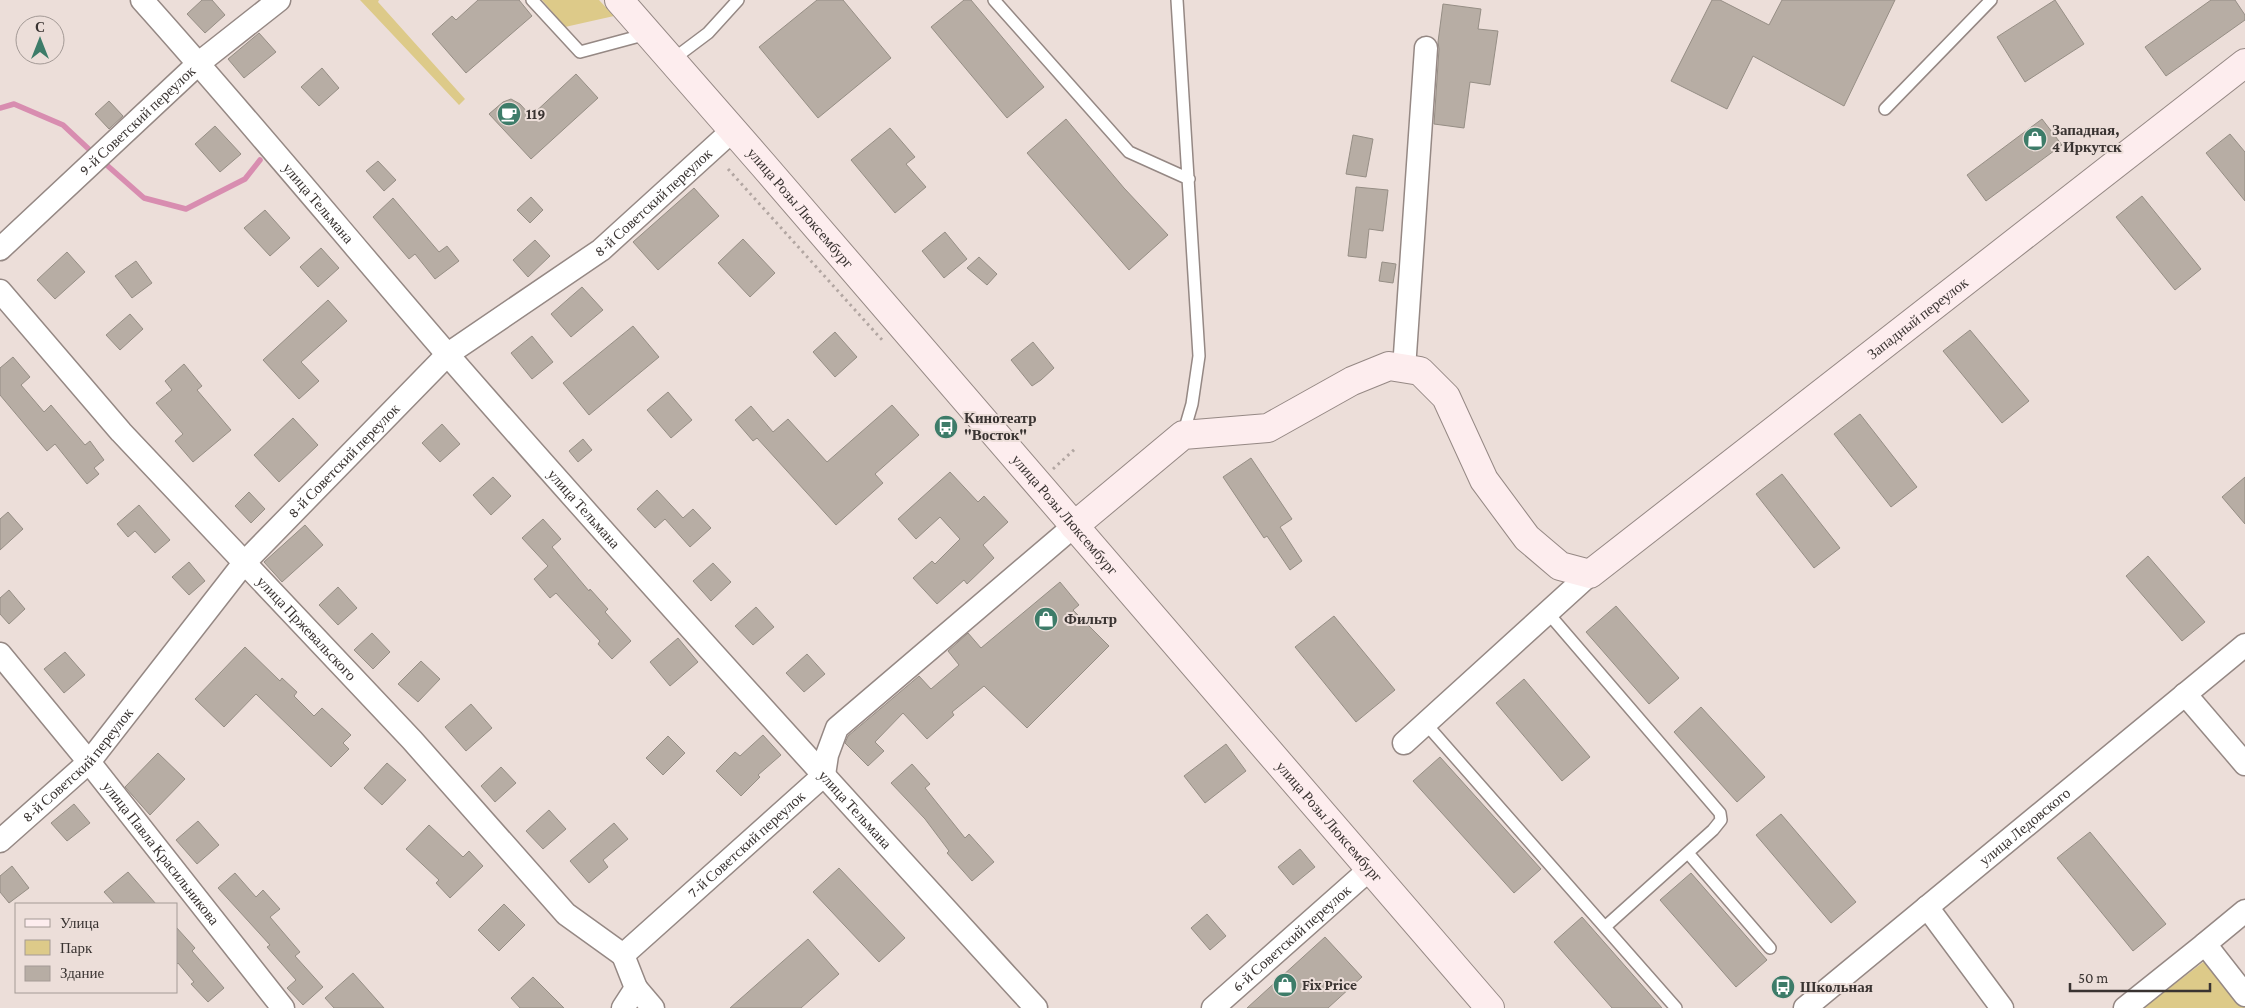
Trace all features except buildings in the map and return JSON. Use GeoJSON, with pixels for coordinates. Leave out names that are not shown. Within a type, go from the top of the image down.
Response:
{"type":"FeatureCollection","features":[{"type":"Feature","properties":{"kind":"street","name":"улица Тельмана"},"geometry":{"type":"LineString","coordinates":[[142,0],[199,63],[448,354],[824,776],[1036,1008]]}},
{"type":"Feature","properties":{"kind":"street","name":"9-й Советский переулок"},"geometry":{"type":"LineString","coordinates":[[0,249],[199,63],[279,0]]}},
{"type":"Feature","properties":{"kind":"street","name":"улица Розы Люксембург"},"geometry":{"type":"LineString","coordinates":[[619,0],[1490,1008]]}},
{"type":"Feature","properties":{"kind":"street"},"geometry":{"type":"LineString","coordinates":[[1404,369],[1426,48]]}},
{"type":"Feature","properties":{"kind":"street","name":"Западный переулок"},"geometry":{"type":"LineString","coordinates":[[1590,574],[2245,63]]}},
{"type":"Feature","properties":{"kind":"street","name":"8-й Советский переулок"},"geometry":{"type":"LineString","coordinates":[[0,841],[89,762],[244,564],[448,354],[601,250],[733,130]]}},
{"type":"Feature","properties":{"kind":"street","name":"улица Пржевальского"},"geometry":{"type":"LineString","coordinates":[[0,291],[121,432],[412,740],[566,914],[624,955]]}},
{"type":"Feature","properties":{"kind":"street"},"geometry":{"type":"LineString","coordinates":[[824,776],[827,755],[837,728],[1183,435],[1268,428],[1352,381],[1389,366],[1420,372],[1446,397],[1484,480],[1527,538],[1560,566],[1590,574]]}},
{"type":"Feature","properties":{"kind":"street"},"geometry":{"type":"LineString","coordinates":[[1404,743],[1590,574]]}},
{"type":"Feature","properties":{"kind":"street","name":"улица Ледовского"},"geometry":{"type":"LineString","coordinates":[[1805,1008],[2245,644]]}},
{"type":"Feature","properties":{"kind":"street","name":"улица Павла Красильникова"},"geometry":{"type":"LineString","coordinates":[[0,654],[89,762],[283,1008]]}},
{"type":"Feature","properties":{"kind":"street"},"geometry":{"type":"LineString","coordinates":[[2186,694],[2245,764]]}},
{"type":"Feature","properties":{"kind":"street","name":"7-й Советский переулок"},"geometry":{"type":"LineString","coordinates":[[624,955],[824,776]]}},
{"type":"Feature","properties":{"kind":"street","name":"6-й Советский переулок"},"geometry":{"type":"LineString","coordinates":[[1213,1008],[1371,868]]}},
{"type":"Feature","properties":{"kind":"street"},"geometry":{"type":"LineString","coordinates":[[1927,907],[2002,1008]]}},
{"type":"Feature","properties":{"kind":"street"},"geometry":{"type":"LineString","coordinates":[[2125,1008],[2245,911]]}},
{"type":"Feature","properties":{"kind":"street"},"geometry":{"type":"LineString","coordinates":[[2205,944],[2245,995]]}},
{"type":"Feature","properties":{"kind":"street"},"geometry":{"type":"LineString","coordinates":[[624,955],[636,988],[653,1008]]}},
{"type":"Feature","properties":{"kind":"street"},"geometry":{"type":"LineString","coordinates":[[623,1008],[631,1000],[636,988]]}},
{"type":"Feature","properties":{"kind":"lane"},"geometry":{"type":"LineString","coordinates":[[532,0],[580,52],[649,34]]}},
{"type":"Feature","properties":{"kind":"lane"},"geometry":{"type":"LineString","coordinates":[[672,60],[708,33],[738,0]]}},
{"type":"Feature","properties":{"kind":"lane"},"geometry":{"type":"LineString","coordinates":[[994,0],[1129,152],[1188,179]]}},
{"type":"Feature","properties":{"kind":"lane"},"geometry":{"type":"LineString","coordinates":[[1178,0],[1199,356],[1192,404],[1183,435]]}},
{"type":"Feature","properties":{"kind":"lane"},"geometry":{"type":"LineString","coordinates":[[1885,109],[1991,0]]}},
{"type":"Feature","properties":{"kind":"lane"},"geometry":{"type":"LineString","coordinates":[[1548,613],[1720,813],[1721,820],[1688,853],[1606,926]]}},
{"type":"Feature","properties":{"kind":"lane"},"geometry":{"type":"LineString","coordinates":[[1426,724],[1606,926],[1676,1008]]}},
{"type":"Feature","properties":{"kind":"lane"},"geometry":{"type":"LineString","coordinates":[[1688,853],[1770,948]]}},
{"type":"Feature","properties":{"kind":"path"},"geometry":{"type":"LineString","coordinates":[[1052,470],[1076,448]]}},
{"type":"Feature","properties":{"kind":"green space"},"geometry":{"type":"Polygon","coordinates":[[[360,0],[379,0],[378,2],[465,99],[459,105],[360,0]]]}},
{"type":"Feature","properties":{"kind":"green space"},"geometry":{"type":"Polygon","coordinates":[[[542,0],[599,0],[614,16],[565,27],[542,0]]]}},
{"type":"Feature","properties":{"kind":"green space"},"geometry":{"type":"Polygon","coordinates":[[[2206,960],[2245,1008],[2143,1008],[2206,960]]]}},
{"type":"Feature","properties":{"kind":"waterway"},"geometry":{"type":"LineString","coordinates":[[0,108],[14,104],[63,125],[94,154]]}},
{"type":"Feature","properties":{"kind":"waterway"},"geometry":{"type":"LineString","coordinates":[[101,160],[144,198],[186,209],[245,179],[260,160]]}},
{"type":"Feature","properties":{"kind":"place","name":"119"},"geometry":{"type":"Point","coordinates":[509,114]}},
{"type":"Feature","properties":{"kind":"place","name":"Западная, 4 Иркутск"},"geometry":{"type":"Point","coordinates":[2035,139]}},
{"type":"Feature","properties":{"kind":"place","name":"Кинотеатр \"Восток\""},"geometry":{"type":"Point","coordinates":[946,427]}},
{"type":"Feature","properties":{"kind":"place","name":"Фильтр"},"geometry":{"type":"Point","coordinates":[1046,619]}},
{"type":"Feature","properties":{"kind":"place","name":"Fix Price"},"geometry":{"type":"Point","coordinates":[1285,985]}},
{"type":"Feature","properties":{"kind":"place","name":"Школьная"},"geometry":{"type":"Point","coordinates":[1783,987]}}]}
